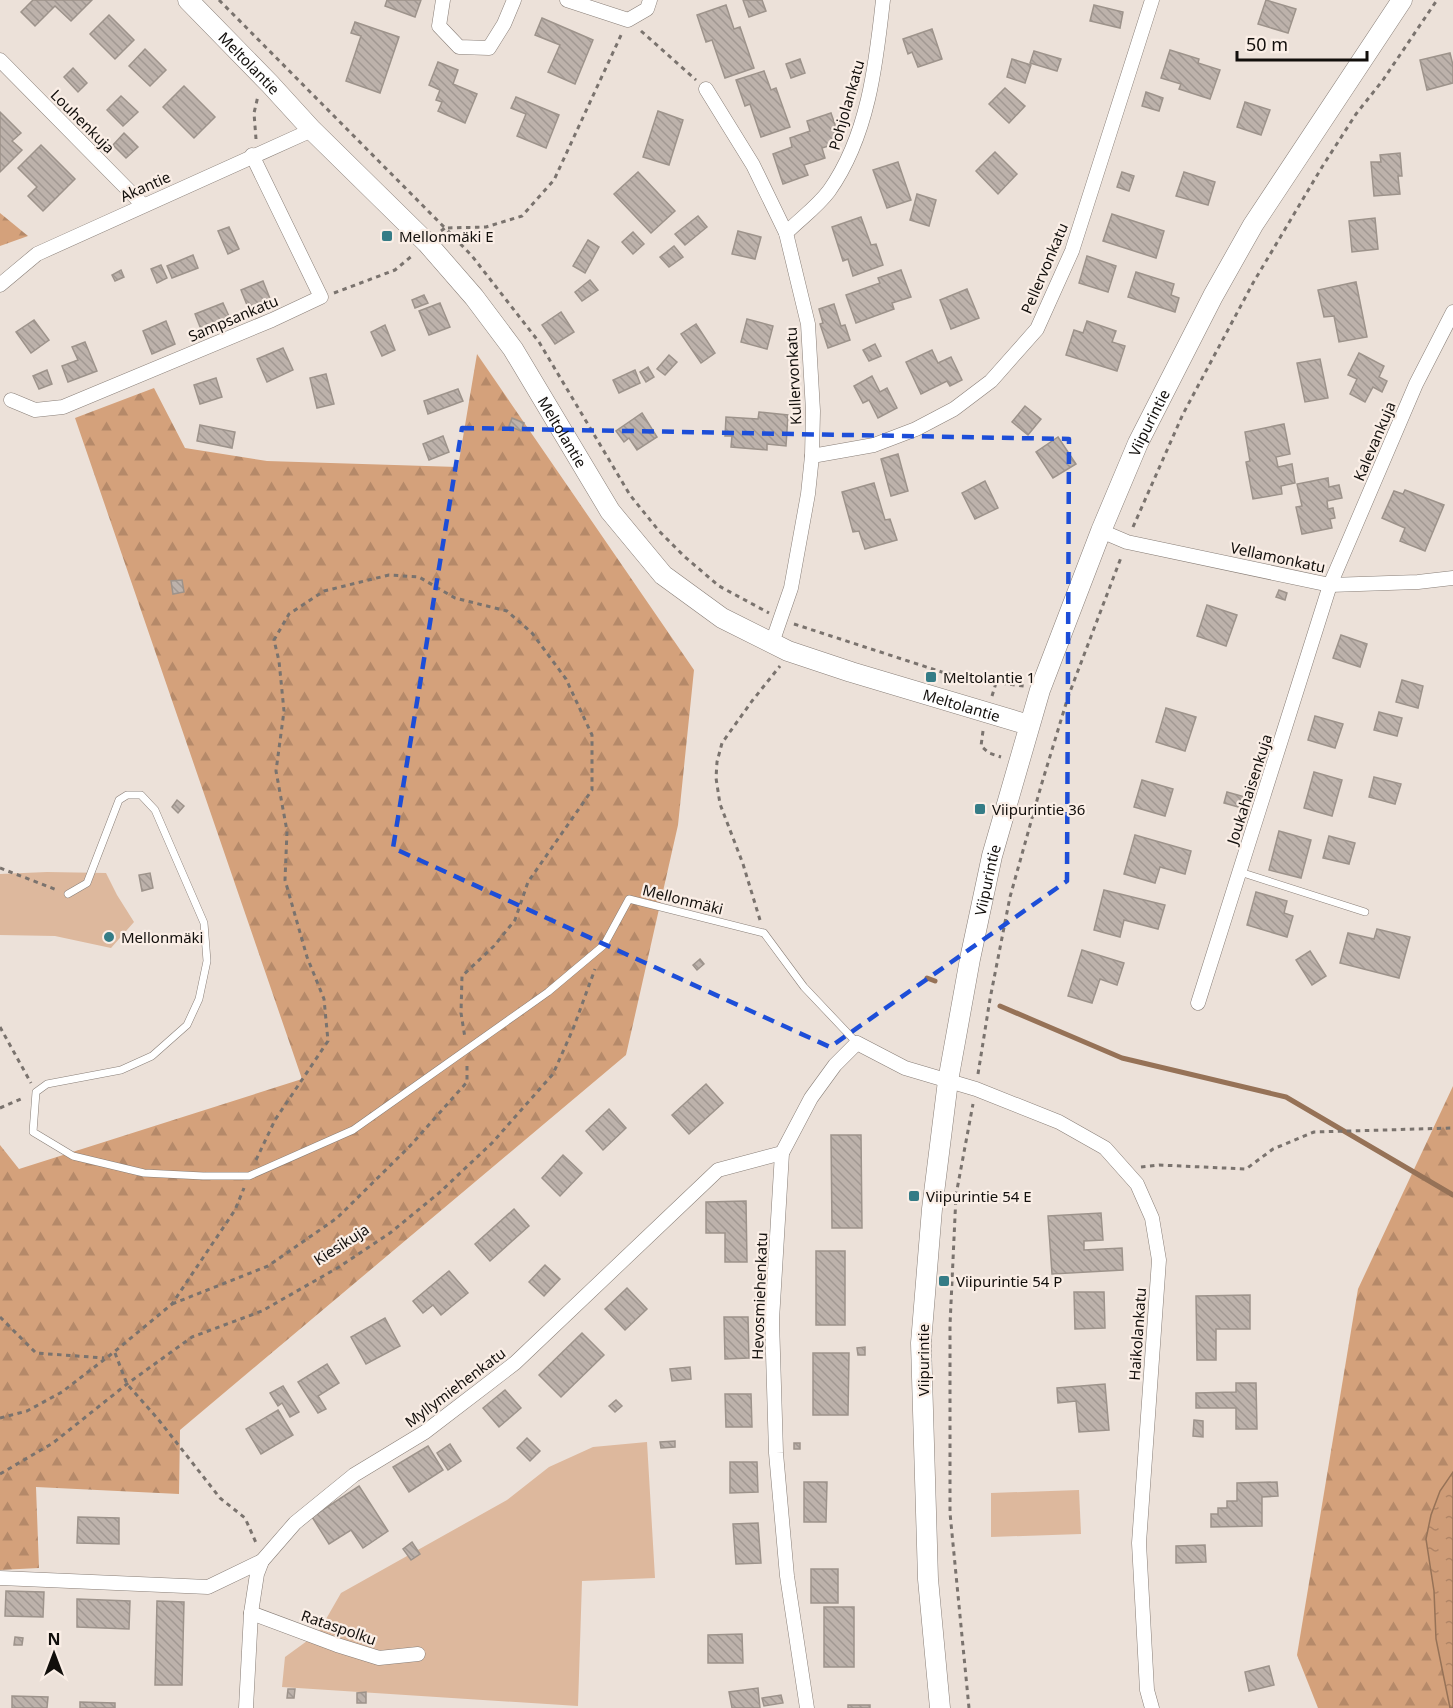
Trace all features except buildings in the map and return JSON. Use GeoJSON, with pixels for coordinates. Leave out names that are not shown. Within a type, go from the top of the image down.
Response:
{"type":"FeatureCollection","features":[{"type":"Feature","properties":{"kind":"main road","name":"Meltolantie"},"geometry":{"type":"LineString","coordinates":[[188,0],[312,130],[427,243],[474,297],[513,349],[610,511],[663,575],[722,618],[780,647],[851,672],[1029,725]]}},
{"type":"Feature","properties":{"kind":"main road","name":"Viipurintie"},"geometry":{"type":"LineString","coordinates":[[940,1708],[928,1579],[921,1343],[932,1209],[948,1081],[970,959],[992,856],[1040,690],[1101,531],[1138,443],[1224,275],[1253,225],[1402,0]]}},
{"type":"Feature","properties":{"kind":"street"},"geometry":{"type":"LineString","coordinates":[[443,0],[439,26],[459,47],[489,48],[504,24],[514,0]]}},
{"type":"Feature","properties":{"kind":"street"},"geometry":{"type":"LineString","coordinates":[[567,0],[628,20],[647,9],[650,0]]}},
{"type":"Feature","properties":{"kind":"street","name":"Pohjolankatu"},"geometry":{"type":"LineString","coordinates":[[786,233],[828,193],[852,154],[875,70],[884,0]]}},
{"type":"Feature","properties":{"kind":"street","name":"Pellervonkatu"},"geometry":{"type":"LineString","coordinates":[[812,456],[874,445],[915,429],[954,409],[991,381],[1037,329],[1072,251],[1152,0]]}},
{"type":"Feature","properties":{"kind":"street","name":"Louhenkuja"},"geometry":{"type":"LineString","coordinates":[[0,60],[143,204]]}},
{"type":"Feature","properties":{"kind":"street","name":"Kullervonkatu"},"geometry":{"type":"LineString","coordinates":[[706,89],[753,165],[786,233],[808,324],[813,411],[812,456],[801,538],[791,588],[781,620],[780,647]]}},
{"type":"Feature","properties":{"kind":"street","name":"Akantie"},"geometry":{"type":"LineString","coordinates":[[0,285],[37,254],[143,204],[312,130]]}},
{"type":"Feature","properties":{"kind":"street"},"geometry":{"type":"LineString","coordinates":[[252,156],[321,297]]}},
{"type":"Feature","properties":{"kind":"street","name":"Sampsankatu"},"geometry":{"type":"LineString","coordinates":[[11,400],[35,410],[63,407],[272,320],[321,297]]}},
{"type":"Feature","properties":{"kind":"street","name":"Kalevankuja"},"geometry":{"type":"LineString","coordinates":[[1330,585],[1416,384],[1453,312]]}},
{"type":"Feature","properties":{"kind":"street","name":"Vellamonkatu"},"geometry":{"type":"LineString","coordinates":[[1101,531],[1127,543],[1330,585],[1418,582],[1453,578]]}},
{"type":"Feature","properties":{"kind":"street","name":"Joukahaisenkuja"},"geometry":{"type":"LineString","coordinates":[[1198,1003],[1330,585]]}},
{"type":"Feature","properties":{"kind":"street"},"geometry":{"type":"LineString","coordinates":[[857,1043],[905,1068],[948,1081]]}},
{"type":"Feature","properties":{"kind":"street","name":"Hevosmiehenkatu"},"geometry":{"type":"LineString","coordinates":[[807,1708],[787,1576],[776,1453],[772,1320],[782,1153],[811,1098],[835,1065],[857,1043]]}},
{"type":"Feature","properties":{"kind":"street","name":"Haikolankatu"},"geometry":{"type":"LineString","coordinates":[[948,1081],[976,1089],[1059,1122],[1105,1148],[1137,1184],[1152,1218],[1159,1260],[1139,1543],[1148,1690],[1152,1708]]}},
{"type":"Feature","properties":{"kind":"street","name":"Myllymiehenkatu"},"geometry":{"type":"LineString","coordinates":[[246,1708],[251,1613],[257,1574],[262,1561],[295,1523],[354,1475],[425,1432],[514,1363],[718,1170],[782,1153]]}},
{"type":"Feature","properties":{"kind":"street"},"geometry":{"type":"LineString","coordinates":[[0,1578],[208,1587],[262,1561]]}},
{"type":"Feature","properties":{"kind":"street","name":"Rataspolku"},"geometry":{"type":"LineString","coordinates":[[251,1613],[379,1658],[418,1653]]}},
{"type":"Feature","properties":{"kind":"lane"},"geometry":{"type":"LineString","coordinates":[[36,1092],[48,1084],[121,1070],[152,1056],[187,1025],[199,999],[207,961],[204,923],[154,810],[141,795],[128,795],[119,800],[87,883],[68,894]]}},
{"type":"Feature","properties":{"kind":"lane"},"geometry":{"type":"LineString","coordinates":[[1240,872],[1365,912]]}},
{"type":"Feature","properties":{"kind":"lane","name":"Mellonmäki"},"geometry":{"type":"LineString","coordinates":[[36,1092],[33,1132],[73,1156],[144,1173],[249,1176],[353,1130],[548,992],[604,945],[629,899],[764,933]]}},
{"type":"Feature","properties":{"kind":"lane"},"geometry":{"type":"LineString","coordinates":[[764,933],[804,987],[857,1043]]}},
{"type":"Feature","properties":{"kind":"path"},"geometry":{"type":"LineString","coordinates":[[219,0],[472,256],[539,342],[630,495],[659,531],[719,586],[781,620],[945,673],[1068,697]]}},
{"type":"Feature","properties":{"kind":"path"},"geometry":{"type":"LineString","coordinates":[[969,1708],[950,1513],[950,1325],[956,1195],[1010,897],[1068,697],[1102,604],[1183,414],[1253,283],[1322,166],[1437,0]]}},
{"type":"Feature","properties":{"kind":"path"},"geometry":{"type":"LineString","coordinates":[[321,297],[395,270],[445,228],[486,227],[522,216],[554,180],[628,20],[706,89]]}},
{"type":"Feature","properties":{"kind":"path"},"geometry":{"type":"LineString","coordinates":[[252,156],[257,135],[254,113],[258,95],[286,67]]}},
{"type":"Feature","properties":{"kind":"path"},"geometry":{"type":"LineString","coordinates":[[0,1418],[27,1411],[62,1392],[172,1304],[235,1210],[275,1120],[328,1041],[324,999],[307,957],[285,880],[287,831],[276,771],[284,711],[279,661],[274,640],[288,614],[324,591],[389,575],[419,577],[455,598],[507,611],[532,633],[566,679],[592,735],[592,790],[528,882],[515,920],[494,946],[462,976],[461,1013],[467,1049],[466,1082],[410,1146],[337,1218],[268,1266],[172,1304]]}},
{"type":"Feature","properties":{"kind":"path"},"geometry":{"type":"LineString","coordinates":[[764,933],[743,864],[720,804],[716,778],[717,762],[722,743],[783,662],[780,647],[798,626]]}},
{"type":"Feature","properties":{"kind":"path"},"geometry":{"type":"LineString","coordinates":[[996,683],[987,713],[981,746],[989,753],[1046,770]]}},
{"type":"Feature","properties":{"kind":"path"},"geometry":{"type":"LineString","coordinates":[[0,868],[68,894]]}},
{"type":"Feature","properties":{"kind":"path","name":"Kiesikuja"},"geometry":{"type":"LineString","coordinates":[[0,1474],[53,1443],[126,1384],[192,1337],[262,1311],[339,1267],[390,1233],[439,1193],[492,1143],[553,1074],[573,1029],[604,945]]}},
{"type":"Feature","properties":{"kind":"path"},"geometry":{"type":"LineString","coordinates":[[0,1027],[36,1092],[0,1108]]}},
{"type":"Feature","properties":{"kind":"path"},"geometry":{"type":"LineString","coordinates":[[1124,1169],[1158,1165],[1246,1169],[1273,1149],[1314,1132],[1453,1128]]}},
{"type":"Feature","properties":{"kind":"path"},"geometry":{"type":"LineString","coordinates":[[0,1317],[36,1353],[106,1359]]}},
{"type":"Feature","properties":{"kind":"path"},"geometry":{"type":"LineString","coordinates":[[114,1352],[126,1384],[158,1419],[220,1498],[245,1518],[262,1561]]}},
{"type":"Feature","properties":{"kind":"highlighted area"},"geometry":{"type":"Polygon","coordinates":[[[462,428],[1069,439],[1067,881],[830,1047],[393,848],[462,428]]]}},
{"type":"Feature","properties":{"kind":"shaded area"},"geometry":{"type":"Polygon","coordinates":[[[106,873],[134,922],[111,948],[55,936],[0,935],[0,874],[106,873]]]}},
{"type":"Feature","properties":{"kind":"shaded area"},"geometry":{"type":"Polygon","coordinates":[[[647,1442],[655,1578],[582,1581],[578,1706],[282,1687],[285,1657],[318,1633],[341,1593],[507,1500],[549,1467],[593,1447],[647,1442]]]}},
{"type":"Feature","properties":{"kind":"shaded area"},"geometry":{"type":"Polygon","coordinates":[[[1079,1490],[1081,1534],[991,1537],[991,1493],[1079,1490]]]}},
{"type":"Feature","properties":{"kind":"green space"},"geometry":{"type":"Polygon","coordinates":[[[0,213],[28,236],[0,246],[0,213]]]}},
{"type":"Feature","properties":{"kind":"green space"},"geometry":{"type":"Polygon","coordinates":[[[477,354],[694,670],[678,825],[626,1055],[180,1430],[179,1494],[36,1487],[39,1568],[0,1570],[0,1145],[19,1169],[302,1079],[75,418],[154,388],[185,448],[267,461],[458,467],[477,354]]]}},
{"type":"Feature","properties":{"kind":"green space"},"geometry":{"type":"Polygon","coordinates":[[[1453,1086],[1453,1708],[1318,1708],[1297,1655],[1358,1289],[1453,1086]]]}},
{"type":"Feature","properties":{"kind":"water"},"geometry":{"type":"Polygon","coordinates":[[[1453,1472],[1453,1708],[1450,1708],[1436,1639],[1434,1591],[1426,1539],[1431,1515],[1440,1491],[1453,1472]]]}},
{"type":"Feature","properties":{"kind":"waterway"},"geometry":{"type":"LineString","coordinates":[[927,978],[935,981]]}},
{"type":"Feature","properties":{"kind":"waterway"},"geometry":{"type":"LineString","coordinates":[[1000,1006],[1122,1058],[1286,1097],[1453,1195]]}},
{"type":"Feature","properties":{"kind":"place","name":"Mellonmäki E"},"geometry":{"type":"Point","coordinates":[387,236]}},
{"type":"Feature","properties":{"kind":"place","name":"Meltolantie 1"},"geometry":{"type":"Point","coordinates":[931,677]}},
{"type":"Feature","properties":{"kind":"place","name":"Viipurintie 36"},"geometry":{"type":"Point","coordinates":[980,809]}},
{"type":"Feature","properties":{"kind":"place","name":"Mellonmäki"},"geometry":{"type":"Point","coordinates":[109,937]}},
{"type":"Feature","properties":{"kind":"place","name":"Viipurintie 54 E"},"geometry":{"type":"Point","coordinates":[914,1196]}},
{"type":"Feature","properties":{"kind":"place","name":"Viipurintie 54 P"},"geometry":{"type":"Point","coordinates":[944,1281]}}]}
